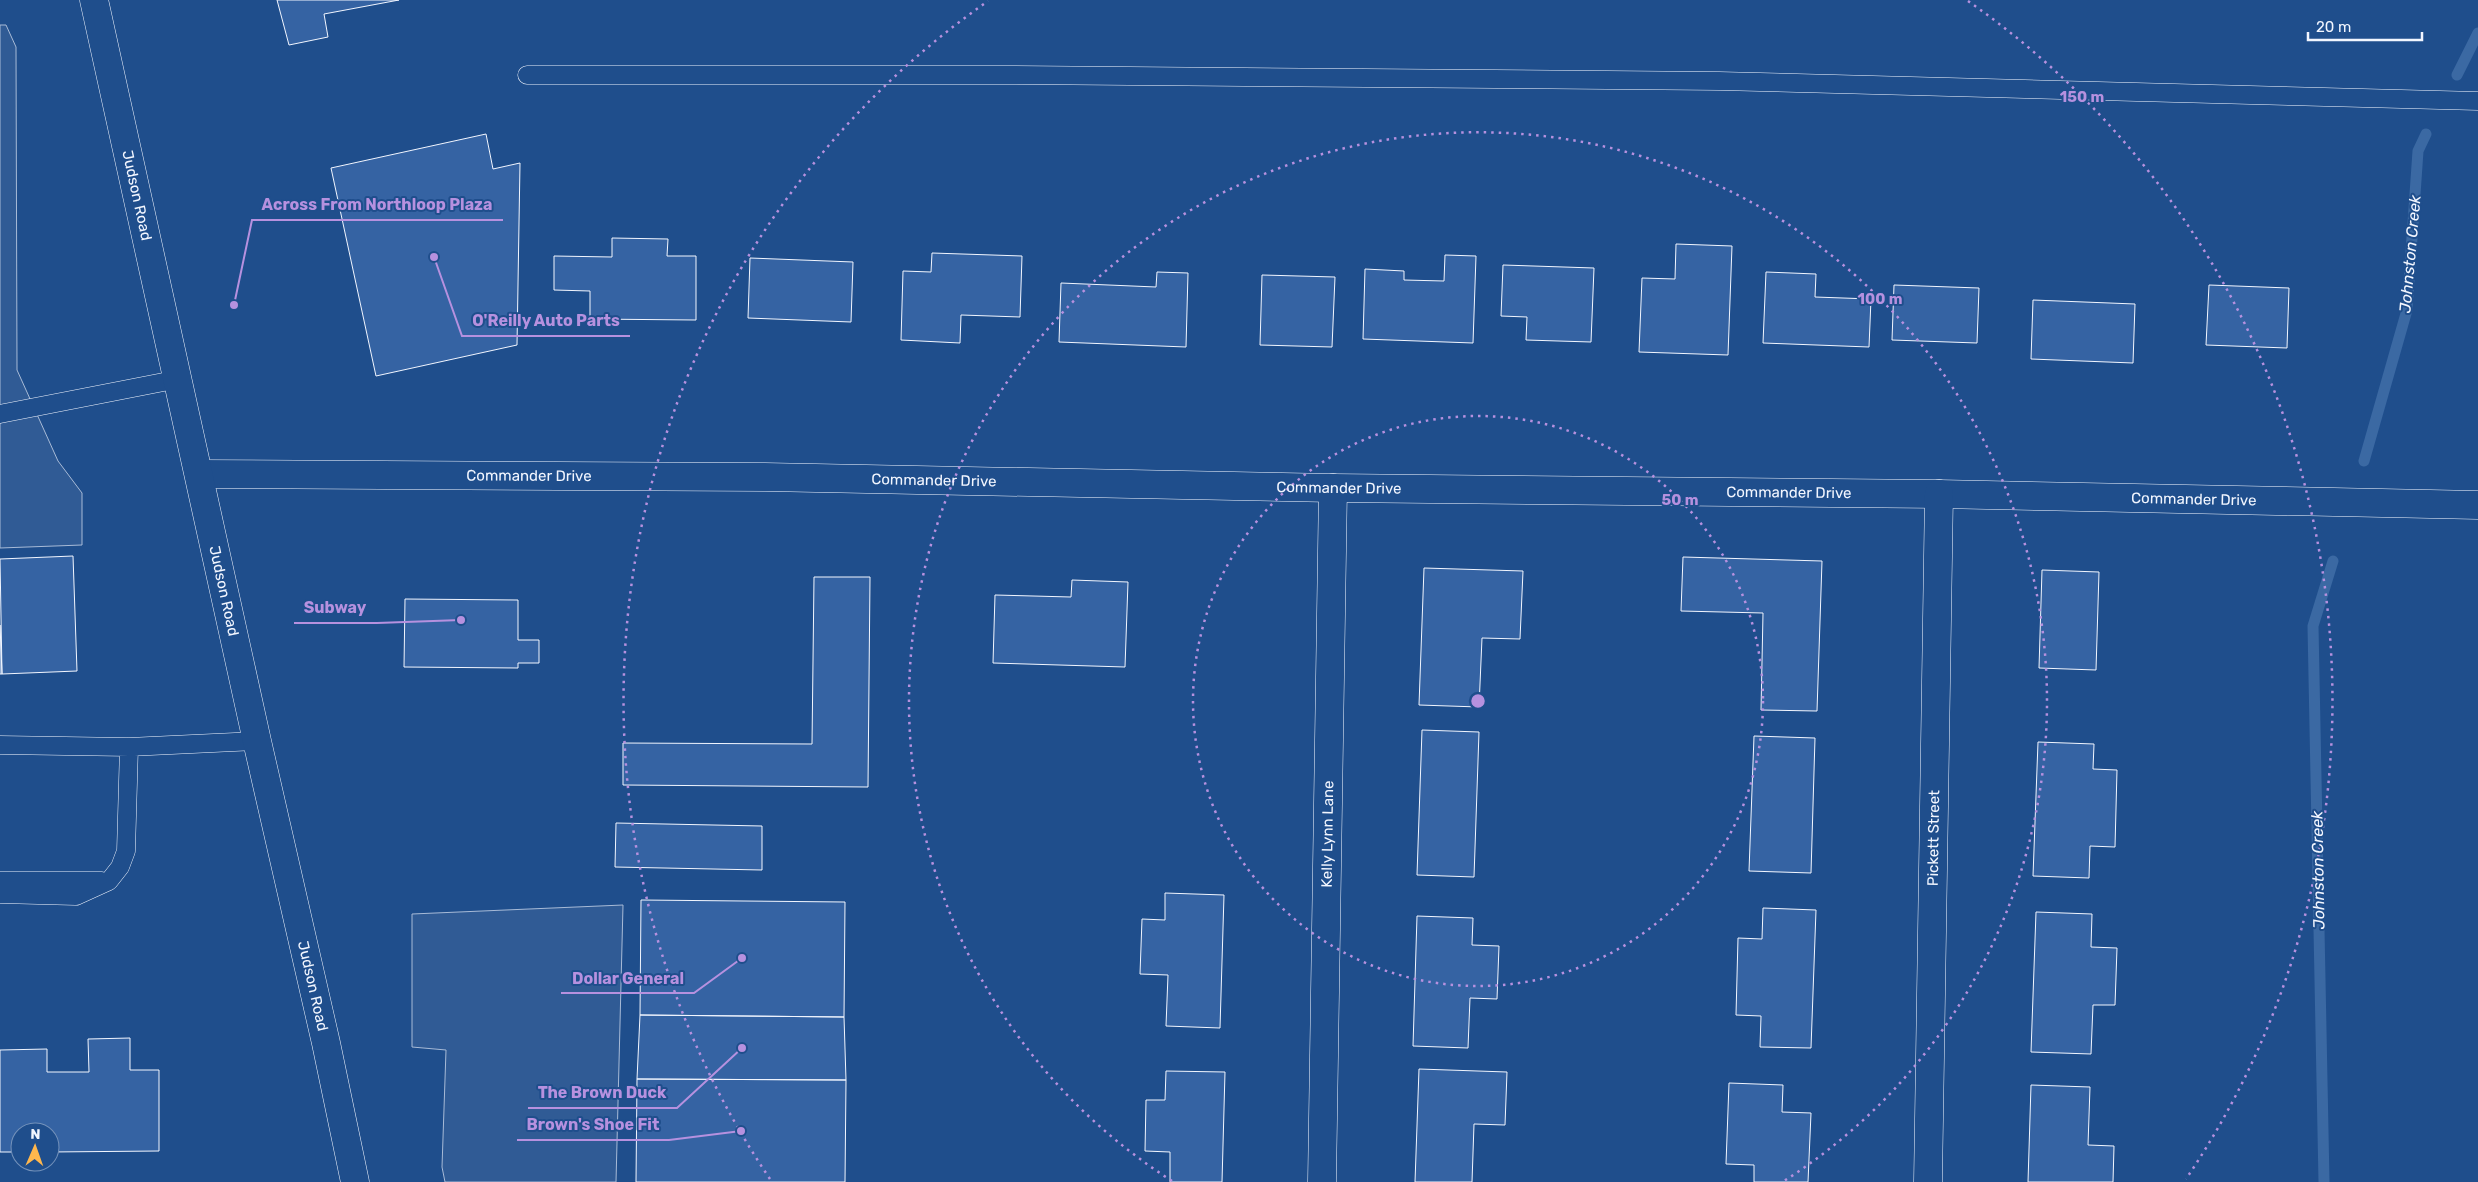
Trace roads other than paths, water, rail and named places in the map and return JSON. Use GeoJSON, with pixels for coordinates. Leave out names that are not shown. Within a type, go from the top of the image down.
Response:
{"type":"FeatureCollection","features":[{"type":"Feature","properties":{"kind":"street","name":"Judson Road"},"geometry":{"type":"LineString","coordinates":[[94,0],[200,474],[256,741],[324,1033],[354,1182]]}},
{"type":"Feature","properties":{"kind":"street","name":"Commander Drive"},"geometry":{"type":"LineString","coordinates":[[200,474],[775,477],[1333,488],[1939,494],[2478,505]]}},
{"type":"Feature","properties":{"kind":"street","name":"Kelly Lynn Lane"},"geometry":{"type":"LineString","coordinates":[[1322,1182],[1333,488]]}},
{"type":"Feature","properties":{"kind":"street","name":"Pickett Street"},"geometry":{"type":"LineString","coordinates":[[1928,1182],[1939,494]]}},
{"type":"Feature","properties":{"kind":"lane"},"geometry":{"type":"LineString","coordinates":[[526,75],[1018,75],[1720,82],[2478,101]]}},
{"type":"Feature","properties":{"kind":"lane"},"geometry":{"type":"LineString","coordinates":[[0,414],[179,379]]}},
{"type":"Feature","properties":{"kind":"lane"},"geometry":{"type":"LineString","coordinates":[[0,745],[129,747],[256,741]]}},
{"type":"Feature","properties":{"kind":"lane"},"geometry":{"type":"LineString","coordinates":[[0,894],[76,896],[109,881],[120,867],[126,850],[129,747]]}},
{"type":"Feature","properties":{"kind":"lane"},"geometry":{"type":"LineString","coordinates":[[0,882],[109,881]]}},
{"type":"Feature","properties":{"kind":"waterway","name":"Johnston Creek"},"geometry":{"type":"LineString","coordinates":[[2457,75],[2478,33]]}},
{"type":"Feature","properties":{"kind":"waterway","name":"Johnston Creek"},"geometry":{"type":"LineString","coordinates":[[2364,461],[2407,310],[2418,151],[2426,134]]}},
{"type":"Feature","properties":{"kind":"waterway","name":"Johnston Creek"},"geometry":{"type":"LineString","coordinates":[[2324,1182],[2313,626],[2333,561]]}},
{"type":"Feature","properties":{"kind":"place","name":"O'Reilly Auto Parts"},"geometry":{"type":"Point","coordinates":[434,257]}},
{"type":"Feature","properties":{"kind":"place","name":"Across From Northloop Plaza"},"geometry":{"type":"Point","coordinates":[234,305]}},
{"type":"Feature","properties":{"kind":"place","name":"Subway"},"geometry":{"type":"Point","coordinates":[461,620]}},
{"type":"Feature","properties":{"kind":"place","name":"Dollar General"},"geometry":{"type":"Point","coordinates":[742,958]}},
{"type":"Feature","properties":{"kind":"place","name":"The Brown Duck"},"geometry":{"type":"Point","coordinates":[742,1048]}},
{"type":"Feature","properties":{"kind":"place","name":"Brown's Shoe Fit"},"geometry":{"type":"Point","coordinates":[741,1131]}}]}
